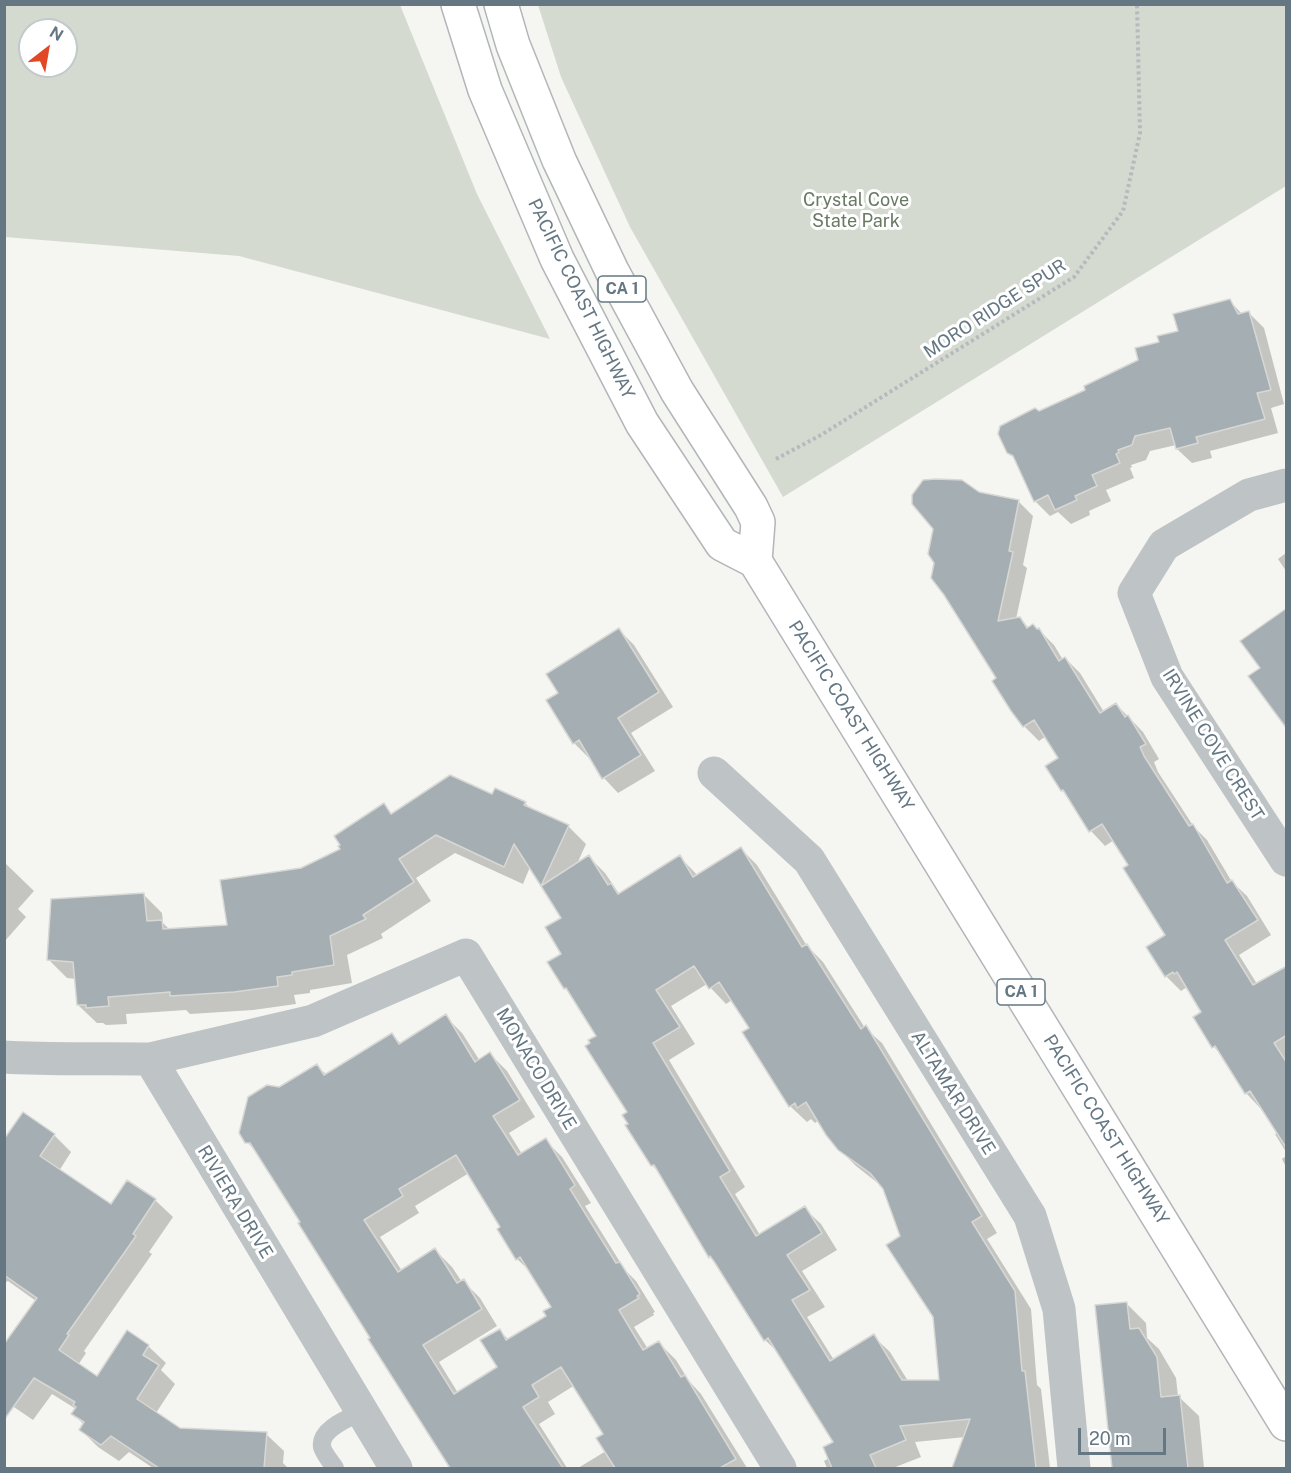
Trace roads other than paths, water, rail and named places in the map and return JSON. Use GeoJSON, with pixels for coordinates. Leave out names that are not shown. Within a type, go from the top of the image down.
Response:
{"type":"FeatureCollection","features":[{"type":"Feature","properties":{"kind":"highway","name":"PACIFIC COAST HIGHWAY"},"geometry":{"type":"LineString","coordinates":[[458,4],[485,90],[557,258],[642,423],[722,544],[755,561],[1287,1424]]}},
{"type":"Feature","properties":{"kind":"highway","name":"CA 1"},"geometry":{"type":"LineString","coordinates":[[501,4],[513,45],[559,160],[612,271],[677,391],[751,507],[758,522],[755,561]]}},
{"type":"Feature","properties":{"kind":"street","name":"IRVINE COVE CREST"},"geometry":{"type":"LineString","coordinates":[[1287,485],[1249,495],[1164,545],[1134,593],[1167,677],[1287,860]]}},
{"type":"Feature","properties":{"kind":"street","name":"ALTAMAR DRIVE"},"geometry":{"type":"LineString","coordinates":[[714,773],[809,860],[1030,1216],[1059,1309],[1074,1468]]}},
{"type":"Feature","properties":{"kind":"street","name":"MONACO DRIVE"},"geometry":{"type":"LineString","coordinates":[[150,1059],[313,1021],[466,955],[780,1468]]}},
{"type":"Feature","properties":{"kind":"street"},"geometry":{"type":"LineString","coordinates":[[4,1057],[150,1059]]}},
{"type":"Feature","properties":{"kind":"street","name":"RIVIERA DRIVE"},"geometry":{"type":"LineString","coordinates":[[150,1059],[396,1468]]}},
{"type":"Feature","properties":{"kind":"lane"},"geometry":{"type":"LineString","coordinates":[[335,1468],[322,1448],[324,1438],[337,1425],[361,1412]]}},
{"type":"Feature","properties":{"kind":"park label","name":"Crystal Cove State Park"},"geometry":{"type":"Point","coordinates":[856,210]}}]}
